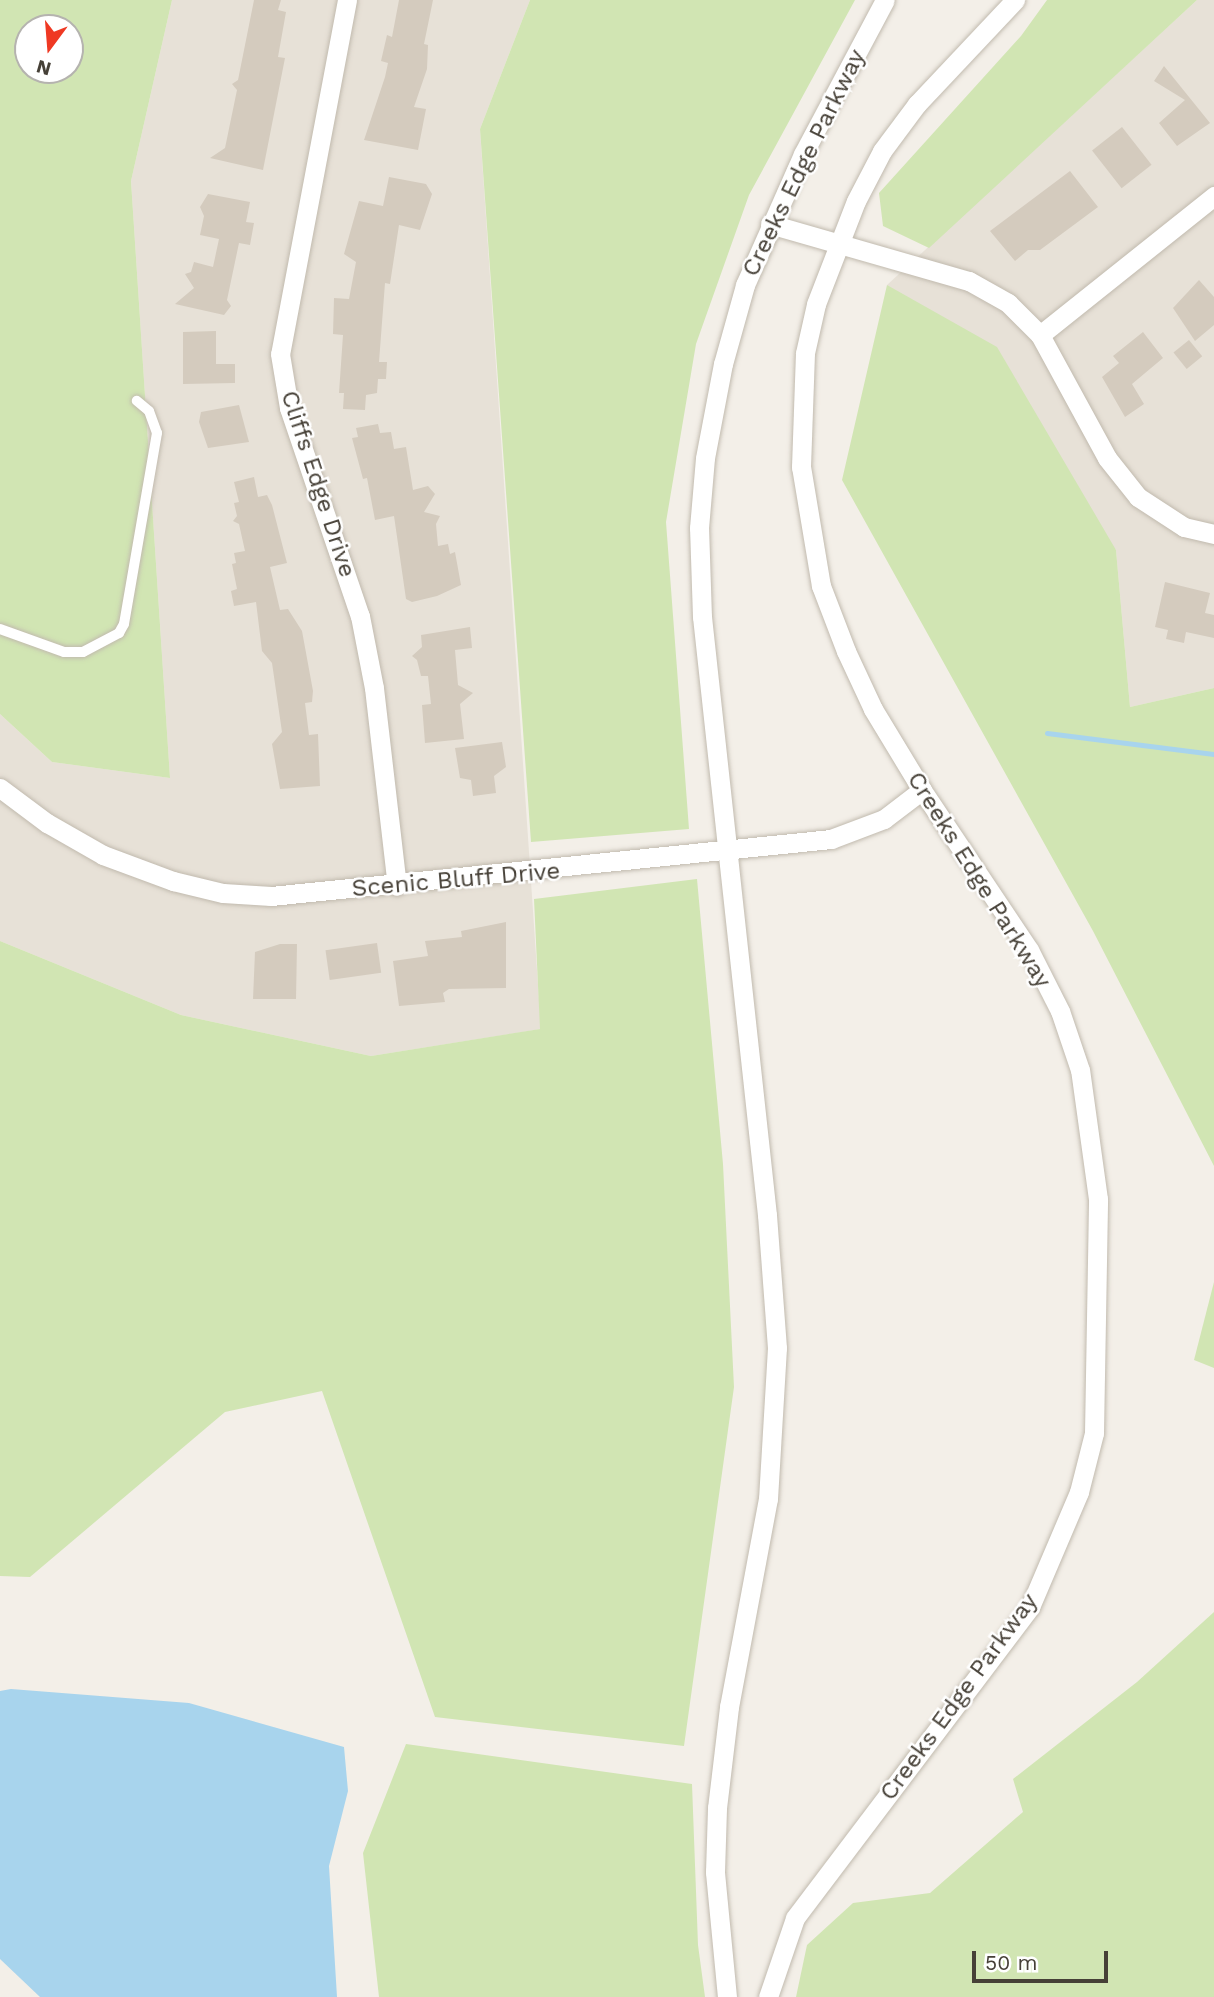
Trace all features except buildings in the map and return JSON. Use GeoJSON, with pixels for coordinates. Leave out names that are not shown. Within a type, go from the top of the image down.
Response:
{"type":"FeatureCollection","features":[{"type":"Feature","properties":{"kind":"street","name":"Cliffs Edge Drive"},"geometry":{"type":"LineString","coordinates":[[347,0],[280,354],[289,408],[360,616],[374,688],[397,886]]}},
{"type":"Feature","properties":{"kind":"street","name":"Creeks Edge Parkway"},"geometry":{"type":"LineString","coordinates":[[727,1997],[715,1872],[717,1808],[729,1707],[768,1499],[777,1348],[702,617],[699,528],[705,458],[723,364],[746,285],[770,224],[885,0]]}},
{"type":"Feature","properties":{"kind":"street","name":"Creeks Edge Parkway"},"geometry":{"type":"LineString","coordinates":[[768,1997],[795,1918],[1030,1607],[1079,1492],[1094,1433],[1098,1199],[1080,1070],[1060,1011],[1029,950],[922,790],[873,709],[846,651],[821,586],[801,467],[804,365],[817,304],[838,243],[883,151],[903,123],[1015,0]]}},
{"type":"Feature","properties":{"kind":"street"},"geometry":{"type":"LineString","coordinates":[[1040,335],[1214,195]]}},
{"type":"Feature","properties":{"kind":"street"},"geometry":{"type":"LineString","coordinates":[[770,224],[970,281],[1008,303],[1040,335],[1107,458],[1138,498],[1184,527],[1214,534]]}},
{"type":"Feature","properties":{"kind":"street","name":"Scenic Bluff Drive"},"geometry":{"type":"LineString","coordinates":[[0,788],[47,823],[103,855],[173,881],[223,893],[271,896],[728,853],[831,839],[884,819],[922,790]]}},
{"type":"Feature","properties":{"kind":"lane"},"geometry":{"type":"LineString","coordinates":[[0,629],[64,652],[83,652],[119,633],[124,624],[157,433],[149,411],[137,401]]}},
{"type":"Feature","properties":{"kind":"shaded area"},"geometry":{"type":"Polygon","coordinates":[[[172,0],[530,0],[480,129],[541,1029],[371,1056],[181,1015],[0,941],[0,714],[52,762],[170,778],[131,181],[172,0]]]}},
{"type":"Feature","properties":{"kind":"shaded area"},"geometry":{"type":"Polygon","coordinates":[[[1197,0],[1214,0],[1214,688],[1130,707],[1116,550],[887,285],[1197,0]]]}},
{"type":"Feature","properties":{"kind":"green space"},"geometry":{"type":"Polygon","coordinates":[[[0,0],[172,0],[131,181],[170,778],[52,762],[0,714],[0,0]]]}},
{"type":"Feature","properties":{"kind":"green space"},"geometry":{"type":"Polygon","coordinates":[[[530,0],[855,0],[749,195],[696,344],[666,522],[689,829],[531,842],[480,129],[530,0]]]}},
{"type":"Feature","properties":{"kind":"green space"},"geometry":{"type":"Polygon","coordinates":[[[1047,0],[1197,0],[929,248],[883,226],[879,193],[1021,36],[1047,0]]]}},
{"type":"Feature","properties":{"kind":"green space"},"geometry":{"type":"Polygon","coordinates":[[[887,285],[997,347],[1116,550],[1130,707],[1214,688],[1214,1166],[1093,931],[842,480],[887,285]]]}},
{"type":"Feature","properties":{"kind":"green space"},"geometry":{"type":"Polygon","coordinates":[[[697,879],[723,1164],[734,1387],[684,1746],[435,1717],[322,1391],[225,1412],[30,1577],[0,1576],[0,941],[181,1015],[371,1056],[540,1029],[534,899],[697,879]]]}},
{"type":"Feature","properties":{"kind":"green space"},"geometry":{"type":"Polygon","coordinates":[[[1214,1282],[1214,1368],[1194,1360],[1214,1282]]]}},
{"type":"Feature","properties":{"kind":"green space"},"geometry":{"type":"Polygon","coordinates":[[[1214,1612],[1214,1997],[796,1997],[807,1945],[853,1903],[930,1893],[1023,1812],[1013,1779],[1137,1682],[1214,1612]]]}},
{"type":"Feature","properties":{"kind":"green space"},"geometry":{"type":"Polygon","coordinates":[[[406,1744],[692,1784],[698,1945],[705,1997],[379,1997],[363,1853],[406,1744]]]}},
{"type":"Feature","properties":{"kind":"water"},"geometry":{"type":"Polygon","coordinates":[[[11,1689],[189,1703],[344,1747],[348,1791],[329,1866],[337,1997],[40,1997],[0,1959],[0,1691],[11,1689]]]}},
{"type":"Feature","properties":{"kind":"waterway"},"geometry":{"type":"LineString","coordinates":[[1047,733],[1214,754]]}}]}
